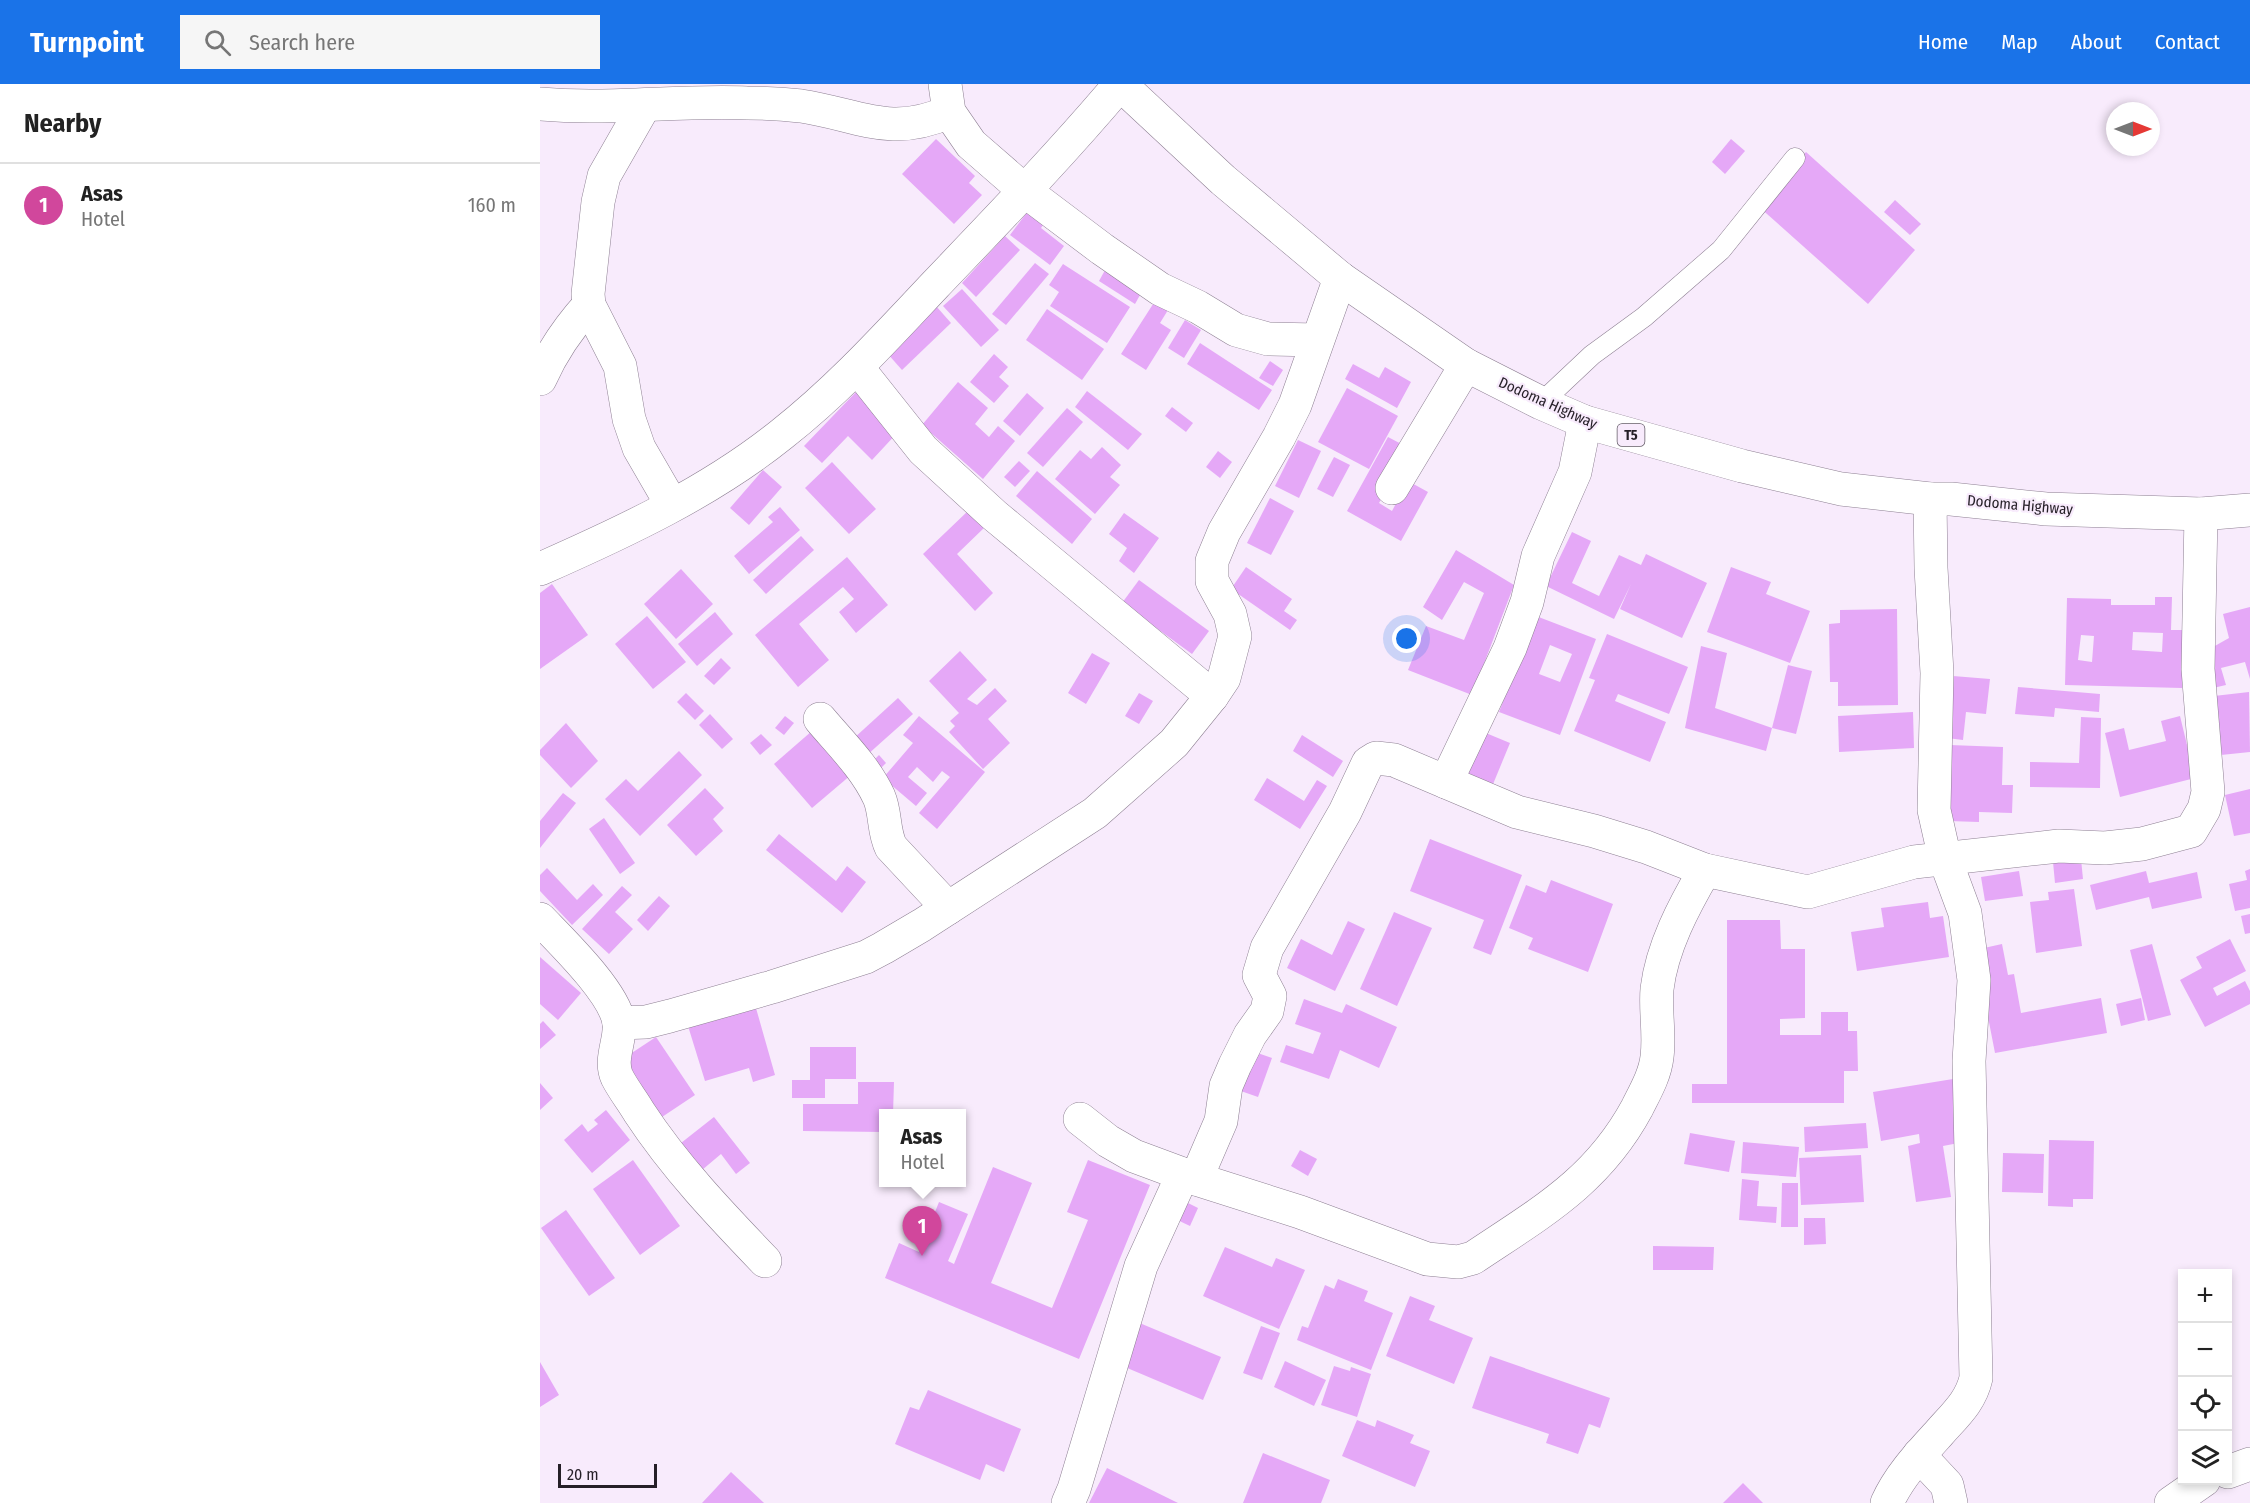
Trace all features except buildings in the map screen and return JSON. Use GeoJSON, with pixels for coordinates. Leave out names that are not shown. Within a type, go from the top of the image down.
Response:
{"type":"FeatureCollection","features":[{"type":"Feature","properties":{"kind":"main road"},"geometry":{"type":"LineString","coordinates":[[540,569],[597,544],[672,506],[733,469],[782,434],[857,367],[1025,191],[1120,84]]}},
{"type":"Feature","properties":{"kind":"main road","name":"Dodoma Highway"},"geometry":{"type":"LineString","coordinates":[[1120,84],[1222,180],[1340,278],[1466,365],[1585,423],[1742,466],[1841,489],[1930,500],[1951,499],[2046,509],[2202,514],[2250,510]]}},
{"type":"Feature","properties":{"kind":"main road"},"geometry":{"type":"LineString","coordinates":[[540,104],[644,106],[712,102],[770,104],[802,106],[899,126],[934,118],[947,98],[971,144],[1025,191],[1160,289],[1198,307],[1236,330],[1268,339],[1317,340]]}},
{"type":"Feature","properties":{"kind":"main road"},"geometry":{"type":"LineString","coordinates":[[644,106],[604,176],[599,192],[588,287],[590,305],[620,366],[629,419],[639,448],[672,506]]}},
{"type":"Feature","properties":{"kind":"main road"},"geometry":{"type":"LineString","coordinates":[[619,1023],[646,1022],[670,1016],[866,957],[948,908],[1095,813],[1174,743],[1224,678],[1235,636],[1230,614],[1212,581],[1212,561],[1229,523],[1290,416],[1340,278]]}},
{"type":"Feature","properties":{"kind":"main road"},"geometry":{"type":"LineString","coordinates":[[540,379],[566,332],[590,305]]}},
{"type":"Feature","properties":{"kind":"main road"},"geometry":{"type":"LineString","coordinates":[[1392,488],[1466,365]]}},
{"type":"Feature","properties":{"kind":"main road"},"geometry":{"type":"LineString","coordinates":[[857,367],[923,450],[994,515],[1212,696]]}},
{"type":"Feature","properties":{"kind":"main road"},"geometry":{"type":"LineString","coordinates":[[1446,782],[1510,648],[1527,602],[1538,556],[1575,472],[1585,423]]}},
{"type":"Feature","properties":{"kind":"main road"},"geometry":{"type":"LineString","coordinates":[[1887,1503],[1897,1484],[1919,1455],[1964,1406],[1973,1391],[1976,1378],[1970,1060],[1974,980],[1965,913],[1945,859],[1934,810],[1937,673],[1930,500]]}},
{"type":"Feature","properties":{"kind":"main road"},"geometry":{"type":"LineString","coordinates":[[1068,1503],[1087,1448],[1141,1266],[1221,1121],[1226,1086],[1250,1035],[1267,1011],[1270,996],[1259,975],[1264,954],[1345,812],[1368,763],[1376,758],[1388,758],[1517,812],[1594,831],[1646,847],[1705,870],[1808,892],[1914,862],[2059,846],[2105,848],[2142,844],[2186,833],[2195,827],[2204,809],[2208,792],[2198,669],[2202,514]]}},
{"type":"Feature","properties":{"kind":"main road"},"geometry":{"type":"LineString","coordinates":[[820,719],[866,772],[880,800],[887,839],[891,847],[948,908]]}},
{"type":"Feature","properties":{"kind":"main road"},"geometry":{"type":"LineString","coordinates":[[1080,1119],[1108,1141],[1134,1156],[1190,1176],[1300,1212],[1427,1259],[1458,1262],[1473,1258],[1562,1197],[1591,1172],[1612,1148],[1633,1115],[1646,1090],[1657,1058],[1656,1003],[1660,972],[1681,914],[1705,870]]}},
{"type":"Feature","properties":{"kind":"main road"},"geometry":{"type":"LineString","coordinates":[[540,919],[602,988],[612,1003],[619,1023],[615,1066],[617,1077],[624,1090],[655,1136],[695,1185],[765,1261]]}},
{"type":"Feature","properties":{"kind":"main road"},"geometry":{"type":"LineString","coordinates":[[1919,1455],[1947,1485],[1951,1503]]}},
{"type":"Feature","properties":{"kind":"main road"},"geometry":{"type":"LineString","coordinates":[[2232,1471],[2250,1464]]}},
{"type":"Feature","properties":{"kind":"main road"},"geometry":{"type":"LineString","coordinates":[[2171,1503],[2197,1485]]}},
{"type":"Feature","properties":{"kind":"lane"},"geometry":{"type":"LineString","coordinates":[[1541,403],[1592,355],[1644,317],[1720,250],[1796,158]]}},
{"type":"Feature","properties":{"kind":"place","name":"Asas"},"geometry":{"type":"Point","coordinates":[922,1256]}}]}
